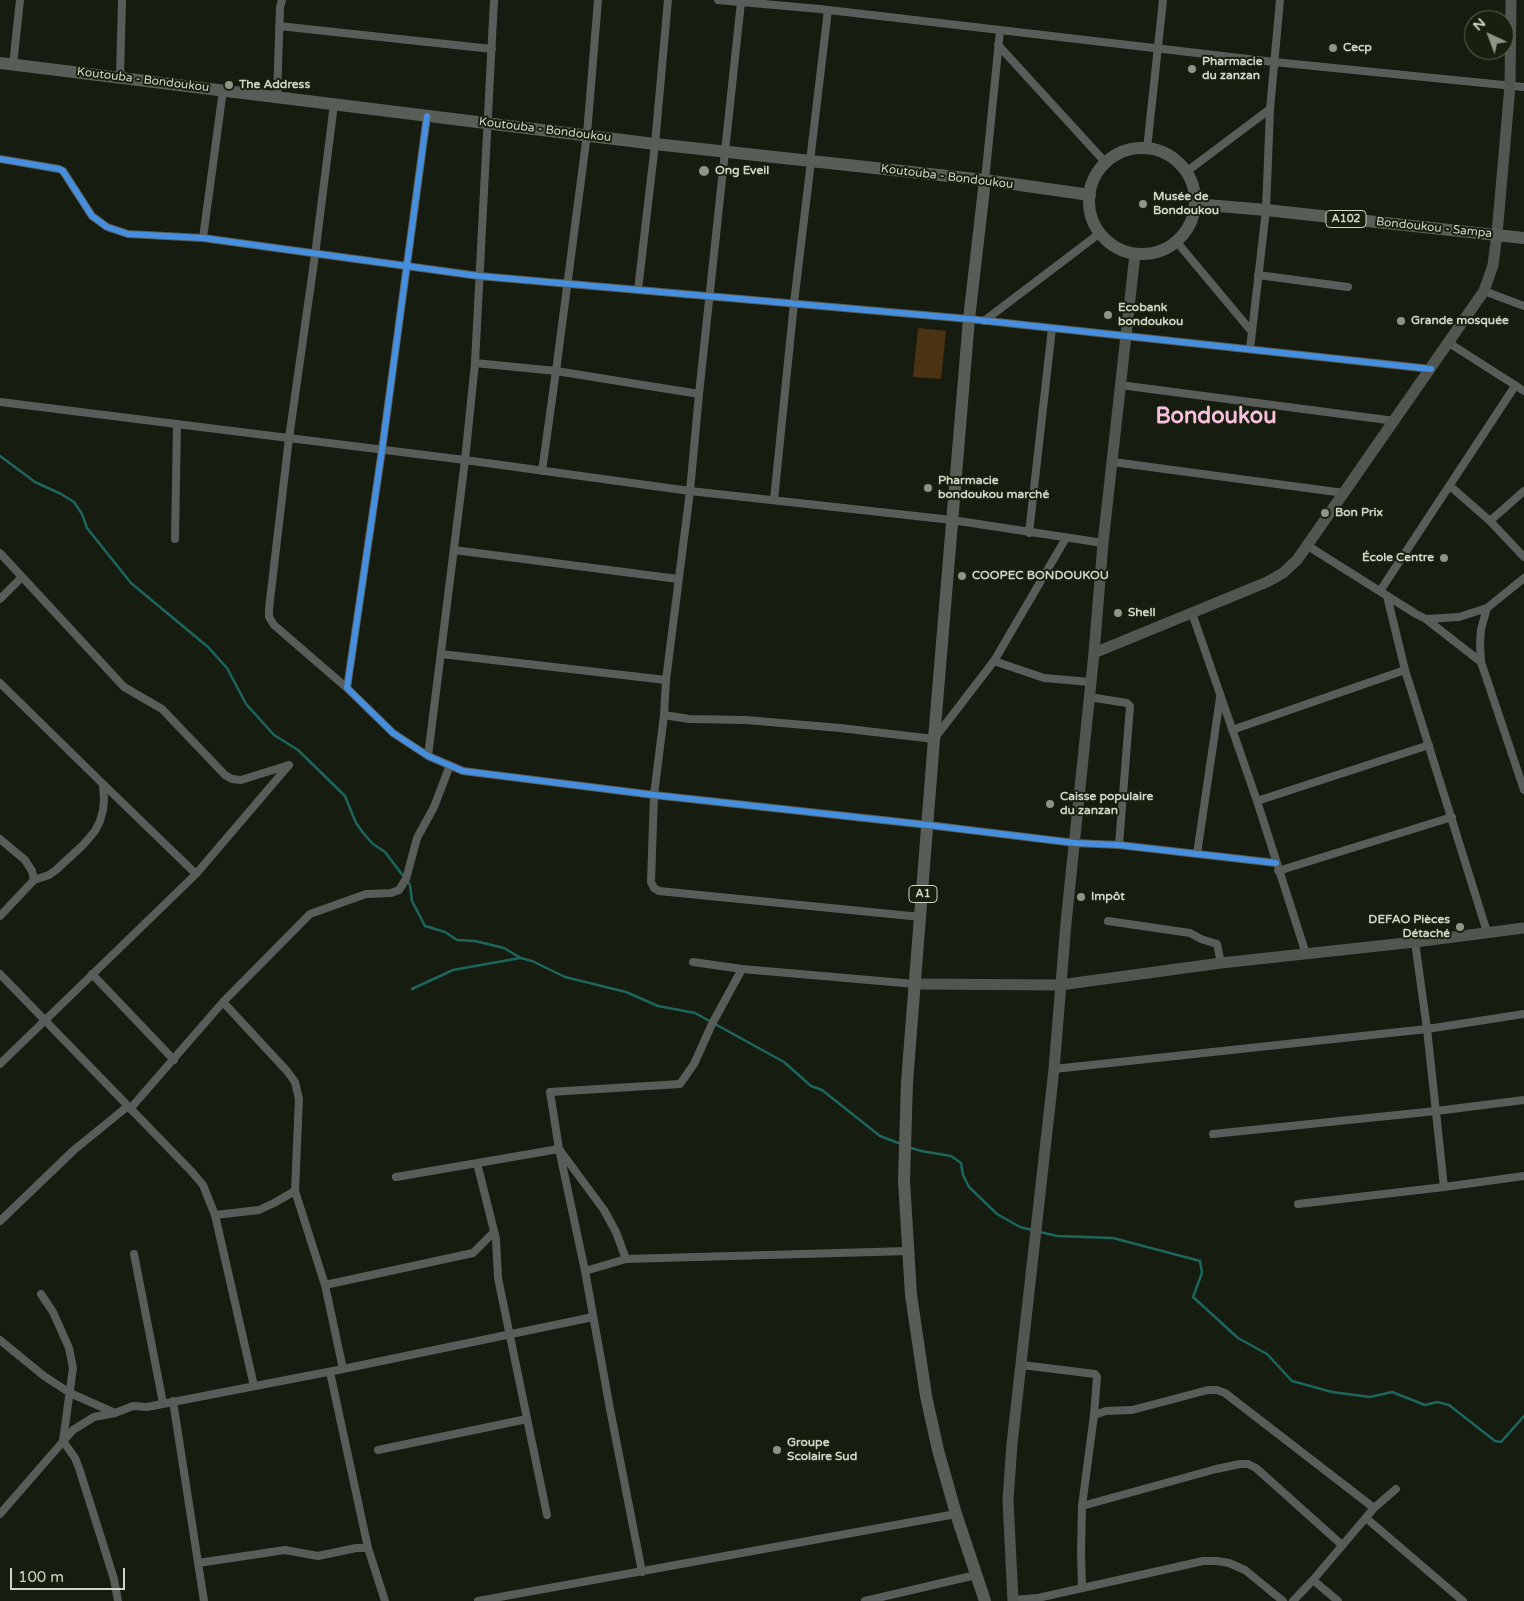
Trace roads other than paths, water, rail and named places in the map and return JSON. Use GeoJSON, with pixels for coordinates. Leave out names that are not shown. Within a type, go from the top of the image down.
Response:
{"type":"FeatureCollection","features":[{"type":"Feature","properties":{"kind":"main road","name":"Koutouba - Bondoukou"},"geometry":{"type":"LineString","coordinates":[[0,63],[587,134],[655,144],[985,180],[1090,195]]}},
{"type":"Feature","properties":{"kind":"main road"},"geometry":{"type":"LineString","coordinates":[[1147,149],[1159,151],[1179,163],[1186,172],[1193,187],[1195,204],[1190,225],[1176,241],[1157,252],[1135,254],[1116,247],[1100,233],[1091,215],[1090,195],[1095,178],[1106,163],[1115,156],[1125,152],[1147,149]]}},
{"type":"Feature","properties":{"kind":"main road","name":"A1"},"geometry":{"type":"LineString","coordinates":[[985,180],[969,319],[952,520],[904,1138],[904,1181],[908,1251],[916,1332],[926,1396],[938,1450],[956,1514],[985,1601]]}},
{"type":"Feature","properties":{"kind":"main road","name":"Bondoukou - Sampa"},"geometry":{"type":"LineString","coordinates":[[1195,204],[1524,238]]}},
{"type":"Feature","properties":{"kind":"street"},"geometry":{"type":"LineString","coordinates":[[14,65],[20,0]]}},
{"type":"Feature","properties":{"kind":"street"},"geometry":{"type":"LineString","coordinates":[[120,77],[122,0]]}},
{"type":"Feature","properties":{"kind":"street"},"geometry":{"type":"LineString","coordinates":[[277,97],[279,26],[282,0]]}},
{"type":"Feature","properties":{"kind":"street"},"geometry":{"type":"LineString","coordinates":[[428,756],[465,460],[475,363],[494,0]]}},
{"type":"Feature","properties":{"kind":"street"},"geometry":{"type":"LineString","coordinates":[[542,471],[587,134],[598,0]]}},
{"type":"Feature","properties":{"kind":"street"},"geometry":{"type":"LineString","coordinates":[[638,290],[655,144],[668,0]]}},
{"type":"Feature","properties":{"kind":"street"},"geometry":{"type":"LineString","coordinates":[[718,0],[824,10],[1274,62],[1524,87]]}},
{"type":"Feature","properties":{"kind":"street"},"geometry":{"type":"LineString","coordinates":[[774,500],[811,161],[824,10],[822,0]]}},
{"type":"Feature","properties":{"kind":"street"},"geometry":{"type":"LineString","coordinates":[[1147,149],[1163,0]]}},
{"type":"Feature","properties":{"kind":"street"},"geometry":{"type":"LineString","coordinates":[[1250,349],[1266,210],[1270,109],[1280,0]]}},
{"type":"Feature","properties":{"kind":"street"},"geometry":{"type":"LineString","coordinates":[[1094,653],[1267,582],[1283,573],[1308,546],[1484,291],[1493,265],[1497,234],[1510,86],[1511,0]]}},
{"type":"Feature","properties":{"kind":"street"},"geometry":{"type":"LineString","coordinates":[[741,2],[698,394],[690,492],[678,578],[654,795],[651,882],[654,888],[659,890],[921,916]]}},
{"type":"Feature","properties":{"kind":"street"},"geometry":{"type":"LineString","coordinates":[[279,26],[492,49]]}},
{"type":"Feature","properties":{"kind":"street"},"geometry":{"type":"LineString","coordinates":[[985,180],[1000,31]]}},
{"type":"Feature","properties":{"kind":"street"},"geometry":{"type":"LineString","coordinates":[[998,45],[1106,163]]}},
{"type":"Feature","properties":{"kind":"street"},"geometry":{"type":"LineString","coordinates":[[203,238],[223,90]]}},
{"type":"Feature","properties":{"kind":"street"},"geometry":{"type":"LineString","coordinates":[[334,104],[289,438],[269,616],[274,625],[346,688],[393,733],[428,756],[463,771],[654,795],[1075,843],[1118,845],[1197,854],[1277,867],[1452,817]]}},
{"type":"Feature","properties":{"kind":"street"},"geometry":{"type":"LineString","coordinates":[[1186,172],[1270,109]]}},
{"type":"Feature","properties":{"kind":"street"},"geometry":{"type":"LineString","coordinates":[[346,688],[382,450],[427,116]]}},
{"type":"Feature","properties":{"kind":"street"},"geometry":{"type":"LineString","coordinates":[[0,159],[63,171],[92,216],[107,228],[128,234],[203,238],[315,255],[406,265],[479,276],[969,319],[1431,369]]}},
{"type":"Feature","properties":{"kind":"street"},"geometry":{"type":"LineString","coordinates":[[984,321],[1100,233]]}},
{"type":"Feature","properties":{"kind":"street"},"geometry":{"type":"LineString","coordinates":[[1176,241],[1252,332]]}},
{"type":"Feature","properties":{"kind":"street"},"geometry":{"type":"LineString","coordinates":[[1135,254],[1103,543],[1094,653],[1060,985],[1054,1069],[1008,1500],[1013,1600],[1038,1598],[1203,1561],[1217,1561],[1229,1563],[1245,1570],[1283,1601]]}},
{"type":"Feature","properties":{"kind":"street"},"geometry":{"type":"LineString","coordinates":[[1258,275],[1348,287]]}},
{"type":"Feature","properties":{"kind":"street"},"geometry":{"type":"LineString","coordinates":[[1484,291],[1524,306]]}},
{"type":"Feature","properties":{"kind":"street"},"geometry":{"type":"LineString","coordinates":[[1029,533],[1052,328]]}},
{"type":"Feature","properties":{"kind":"street"},"geometry":{"type":"LineString","coordinates":[[1449,343],[1524,391]]}},
{"type":"Feature","properties":{"kind":"street"},"geometry":{"type":"LineString","coordinates":[[475,363],[556,371],[698,394]]}},
{"type":"Feature","properties":{"kind":"street"},"geometry":{"type":"LineString","coordinates":[[1120,385],[1395,421]]}},
{"type":"Feature","properties":{"kind":"street"},"geometry":{"type":"LineString","coordinates":[[1380,591],[1515,386]]}},
{"type":"Feature","properties":{"kind":"street"},"geometry":{"type":"LineString","coordinates":[[0,402],[465,460],[690,492],[952,520],[1103,543]]}},
{"type":"Feature","properties":{"kind":"street"},"geometry":{"type":"LineString","coordinates":[[175,539],[177,424]]}},
{"type":"Feature","properties":{"kind":"street"},"geometry":{"type":"LineString","coordinates":[[1113,462],[1344,492]]}},
{"type":"Feature","properties":{"kind":"street"},"geometry":{"type":"LineString","coordinates":[[1450,486],[1490,521],[1524,557]]}},
{"type":"Feature","properties":{"kind":"street"},"geometry":{"type":"LineString","coordinates":[[1490,521],[1524,490]]}},
{"type":"Feature","properties":{"kind":"street"},"geometry":{"type":"LineString","coordinates":[[664,715],[689,719],[746,720],[840,728],[934,739],[994,661],[1066,538]]}},
{"type":"Feature","properties":{"kind":"street"},"geometry":{"type":"LineString","coordinates":[[1308,546],[1426,619],[1481,662]]}},
{"type":"Feature","properties":{"kind":"street"},"geometry":{"type":"LineString","coordinates":[[454,550],[678,578]]}},
{"type":"Feature","properties":{"kind":"street"},"geometry":{"type":"LineString","coordinates":[[0,553],[124,687],[162,709],[225,775],[232,779],[241,780],[289,765],[196,874],[0,1064]]}},
{"type":"Feature","properties":{"kind":"street"},"geometry":{"type":"LineString","coordinates":[[0,599],[22,577]]}},
{"type":"Feature","properties":{"kind":"street"},"geometry":{"type":"LineString","coordinates":[[1426,619],[1459,617],[1487,608],[1524,578]]}},
{"type":"Feature","properties":{"kind":"street"},"geometry":{"type":"LineString","coordinates":[[1387,596],[1405,670],[1487,932]]}},
{"type":"Feature","properties":{"kind":"street"},"geometry":{"type":"LineString","coordinates":[[1487,608],[1482,629],[1481,662],[1524,790]]}},
{"type":"Feature","properties":{"kind":"street"},"geometry":{"type":"LineString","coordinates":[[1192,613],[1306,954]]}},
{"type":"Feature","properties":{"kind":"street"},"geometry":{"type":"LineString","coordinates":[[441,654],[666,680]]}},
{"type":"Feature","properties":{"kind":"street"},"geometry":{"type":"LineString","coordinates":[[994,661],[1044,678],[1090,682]]}},
{"type":"Feature","properties":{"kind":"street"},"geometry":{"type":"LineString","coordinates":[[1232,730],[1405,670]]}},
{"type":"Feature","properties":{"kind":"street"},"geometry":{"type":"LineString","coordinates":[[0,683],[196,874]]}},
{"type":"Feature","properties":{"kind":"street"},"geometry":{"type":"LineString","coordinates":[[1197,854],[1221,696]]}},
{"type":"Feature","properties":{"kind":"street"},"geometry":{"type":"LineString","coordinates":[[1088,697],[1127,703],[1130,706],[1118,845]]}},
{"type":"Feature","properties":{"kind":"street"},"geometry":{"type":"LineString","coordinates":[[1256,801],[1429,745]]}},
{"type":"Feature","properties":{"kind":"street"},"geometry":{"type":"LineString","coordinates":[[0,1221],[74,1150],[129,1107],[174,1060],[223,1002],[314,912],[366,894],[391,893],[399,890],[406,879],[417,838],[434,807],[450,765]]}},
{"type":"Feature","properties":{"kind":"street"},"geometry":{"type":"LineString","coordinates":[[0,916],[34,880],[49,875],[56,870],[95,831],[103,810],[102,784]]}},
{"type":"Feature","properties":{"kind":"street"},"geometry":{"type":"LineString","coordinates":[[0,839],[25,860],[29,865],[34,880]]}},
{"type":"Feature","properties":{"kind":"street"},"geometry":{"type":"LineString","coordinates":[[1108,921],[1190,933],[1201,940],[1216,944],[1221,963]]}},
{"type":"Feature","properties":{"kind":"street"},"geometry":{"type":"LineString","coordinates":[[692,962],[742,969],[915,984],[1060,985],[1221,963],[1524,928]]}},
{"type":"Feature","properties":{"kind":"street"},"geometry":{"type":"LineString","coordinates":[[1415,942],[1444,1187]]}},
{"type":"Feature","properties":{"kind":"street"},"geometry":{"type":"LineString","coordinates":[[642,1572],[585,1271],[559,1149],[550,1092],[680,1084],[694,1064],[712,1024],[742,969]]}},
{"type":"Feature","properties":{"kind":"street"},"geometry":{"type":"LineString","coordinates":[[0,974],[203,1185],[215,1215],[254,1386]]}},
{"type":"Feature","properties":{"kind":"street"},"geometry":{"type":"LineString","coordinates":[[92,974],[174,1060]]}},
{"type":"Feature","properties":{"kind":"street"},"geometry":{"type":"LineString","coordinates":[[223,1002],[295,1082],[299,1099],[295,1191],[325,1285],[343,1369]]}},
{"type":"Feature","properties":{"kind":"street"},"geometry":{"type":"LineString","coordinates":[[1054,1069],[1426,1029],[1524,1014]]}},
{"type":"Feature","properties":{"kind":"street"},"geometry":{"type":"LineString","coordinates":[[1213,1134],[1524,1100]]}},
{"type":"Feature","properties":{"kind":"street"},"geometry":{"type":"LineString","coordinates":[[396,1177],[559,1149]]}},
{"type":"Feature","properties":{"kind":"street"},"geometry":{"type":"LineString","coordinates":[[559,1149],[604,1210],[616,1232],[626,1259]]}},
{"type":"Feature","properties":{"kind":"street"},"geometry":{"type":"LineString","coordinates":[[477,1163],[494,1232],[498,1278],[547,1515]]}},
{"type":"Feature","properties":{"kind":"street"},"geometry":{"type":"LineString","coordinates":[[1298,1204],[1524,1176]]}},
{"type":"Feature","properties":{"kind":"street"},"geometry":{"type":"LineString","coordinates":[[215,1215],[259,1210],[295,1191]]}},
{"type":"Feature","properties":{"kind":"street"},"geometry":{"type":"LineString","coordinates":[[325,1285],[473,1252],[494,1232]]}},
{"type":"Feature","properties":{"kind":"street"},"geometry":{"type":"LineString","coordinates":[[585,1271],[626,1259],[908,1251]]}},
{"type":"Feature","properties":{"kind":"street"},"geometry":{"type":"LineString","coordinates":[[134,1254],[164,1403]]}},
{"type":"Feature","properties":{"kind":"street"},"geometry":{"type":"LineString","coordinates":[[41,1294],[53,1312],[69,1348],[73,1368],[64,1441],[79,1468],[114,1578],[118,1601]]}},
{"type":"Feature","properties":{"kind":"street"},"geometry":{"type":"LineString","coordinates":[[0,1514],[64,1441],[83,1423],[94,1417],[115,1413],[133,1406],[147,1407],[330,1372],[593,1316]]}},
{"type":"Feature","properties":{"kind":"street"},"geometry":{"type":"LineString","coordinates":[[0,1340],[44,1376],[70,1393],[115,1413]]}},
{"type":"Feature","properties":{"kind":"street"},"geometry":{"type":"LineString","coordinates":[[1022,1365],[1095,1374],[1097,1377],[1082,1506],[1080,1552],[1082,1588]]}},
{"type":"Feature","properties":{"kind":"street"},"geometry":{"type":"LineString","coordinates":[[330,1372],[368,1548],[384,1601]]}},
{"type":"Feature","properties":{"kind":"street"},"geometry":{"type":"LineString","coordinates":[[1094,1415],[1106,1411],[1132,1410],[1208,1390],[1217,1390],[1233,1399],[1374,1508]]}},
{"type":"Feature","properties":{"kind":"street"},"geometry":{"type":"LineString","coordinates":[[173,1401],[204,1601]]}},
{"type":"Feature","properties":{"kind":"street"},"geometry":{"type":"LineString","coordinates":[[378,1450],[528,1419]]}},
{"type":"Feature","properties":{"kind":"street"},"geometry":{"type":"LineString","coordinates":[[1082,1506],[1216,1469],[1248,1464],[1256,1468],[1342,1545]]}},
{"type":"Feature","properties":{"kind":"street"},"geometry":{"type":"LineString","coordinates":[[1293,1601],[1374,1508],[1396,1489]]}},
{"type":"Feature","properties":{"kind":"street"},"geometry":{"type":"LineString","coordinates":[[478,1601],[956,1514]]}},
{"type":"Feature","properties":{"kind":"street"},"geometry":{"type":"LineString","coordinates":[[1366,1518],[1463,1601]]}},
{"type":"Feature","properties":{"kind":"street"},"geometry":{"type":"LineString","coordinates":[[198,1563],[285,1550],[318,1556],[356,1548],[368,1548]]}},
{"type":"Feature","properties":{"kind":"street"},"geometry":{"type":"LineString","coordinates":[[865,1601],[976,1575]]}},
{"type":"Feature","properties":{"kind":"street"},"geometry":{"type":"LineString","coordinates":[[1313,1580],[1338,1601]]}},
{"type":"Feature","properties":{"kind":"waterway"},"geometry":{"type":"LineString","coordinates":[[0,456],[35,482],[74,502],[82,514],[87,528],[131,583],[208,647],[227,668],[246,704],[274,735],[298,750],[345,796],[356,823],[364,834],[373,844],[385,852],[410,885],[412,901],[425,926],[445,932],[457,940],[475,941],[504,948],[521,958],[532,961],[565,977],[626,992],[658,1006],[695,1013],[784,1062],[811,1086],[822,1090],[880,1136],[901,1144]]}},
{"type":"Feature","properties":{"kind":"waterway"},"geometry":{"type":"LineString","coordinates":[[412,989],[453,970],[520,958]]}},
{"type":"Feature","properties":{"kind":"waterway"},"geometry":{"type":"LineString","coordinates":[[908,1147],[951,1156],[961,1163],[963,1175],[969,1187],[997,1214],[1020,1227],[1032,1230]]}},
{"type":"Feature","properties":{"kind":"waterway"},"geometry":{"type":"LineString","coordinates":[[1040,1232],[1057,1236],[1113,1238],[1200,1261],[1202,1273],[1193,1297],[1238,1338],[1267,1354],[1292,1381],[1332,1392],[1370,1397],[1392,1392],[1425,1405],[1437,1402],[1449,1405],[1495,1441],[1501,1442],[1524,1416]]}},
{"type":"Feature","properties":{"kind":"place","name":"Cecp"},"geometry":{"type":"Point","coordinates":[1333,48]}},
{"type":"Feature","properties":{"kind":"place","name":"Pharmacie du zanzan"},"geometry":{"type":"Point","coordinates":[1192,69]}},
{"type":"Feature","properties":{"kind":"place","name":"The Address"},"geometry":{"type":"Point","coordinates":[229,85]}},
{"type":"Feature","properties":{"kind":"place","name":"Ong Eveil"},"geometry":{"type":"Point","coordinates":[704,171]}},
{"type":"Feature","properties":{"kind":"place","name":"Musée de Bondoukou"},"geometry":{"type":"Point","coordinates":[1143,204]}},
{"type":"Feature","properties":{"kind":"place","name":"Ecobank bondoukou"},"geometry":{"type":"Point","coordinates":[1108,315]}},
{"type":"Feature","properties":{"kind":"place","name":"Grande mosquée"},"geometry":{"type":"Point","coordinates":[1401,321]}},
{"type":"Feature","properties":{"kind":"place","name":"Pharmacie bondoukou marché"},"geometry":{"type":"Point","coordinates":[928,488]}},
{"type":"Feature","properties":{"kind":"place","name":"Bon Prix"},"geometry":{"type":"Point","coordinates":[1325,513]}},
{"type":"Feature","properties":{"kind":"place","name":"École Centre"},"geometry":{"type":"Point","coordinates":[1444,558]}},
{"type":"Feature","properties":{"kind":"place","name":"COOPEC BONDOUKOU"},"geometry":{"type":"Point","coordinates":[962,576]}},
{"type":"Feature","properties":{"kind":"place","name":"Shell"},"geometry":{"type":"Point","coordinates":[1118,613]}},
{"type":"Feature","properties":{"kind":"place","name":"Caisse populaire du zanzan"},"geometry":{"type":"Point","coordinates":[1050,804]}},
{"type":"Feature","properties":{"kind":"place","name":"Impôt"},"geometry":{"type":"Point","coordinates":[1081,897]}},
{"type":"Feature","properties":{"kind":"place","name":"DEFAO Pièces Détaché"},"geometry":{"type":"Point","coordinates":[1460,927]}},
{"type":"Feature","properties":{"kind":"place","name":"Groupe Scolaire Sud"},"geometry":{"type":"Point","coordinates":[777,1450]}},
{"type":"Feature","properties":{"kind":"district","name":"Bondoukou"},"geometry":{"type":"Point","coordinates":[1216,417]}}]}
